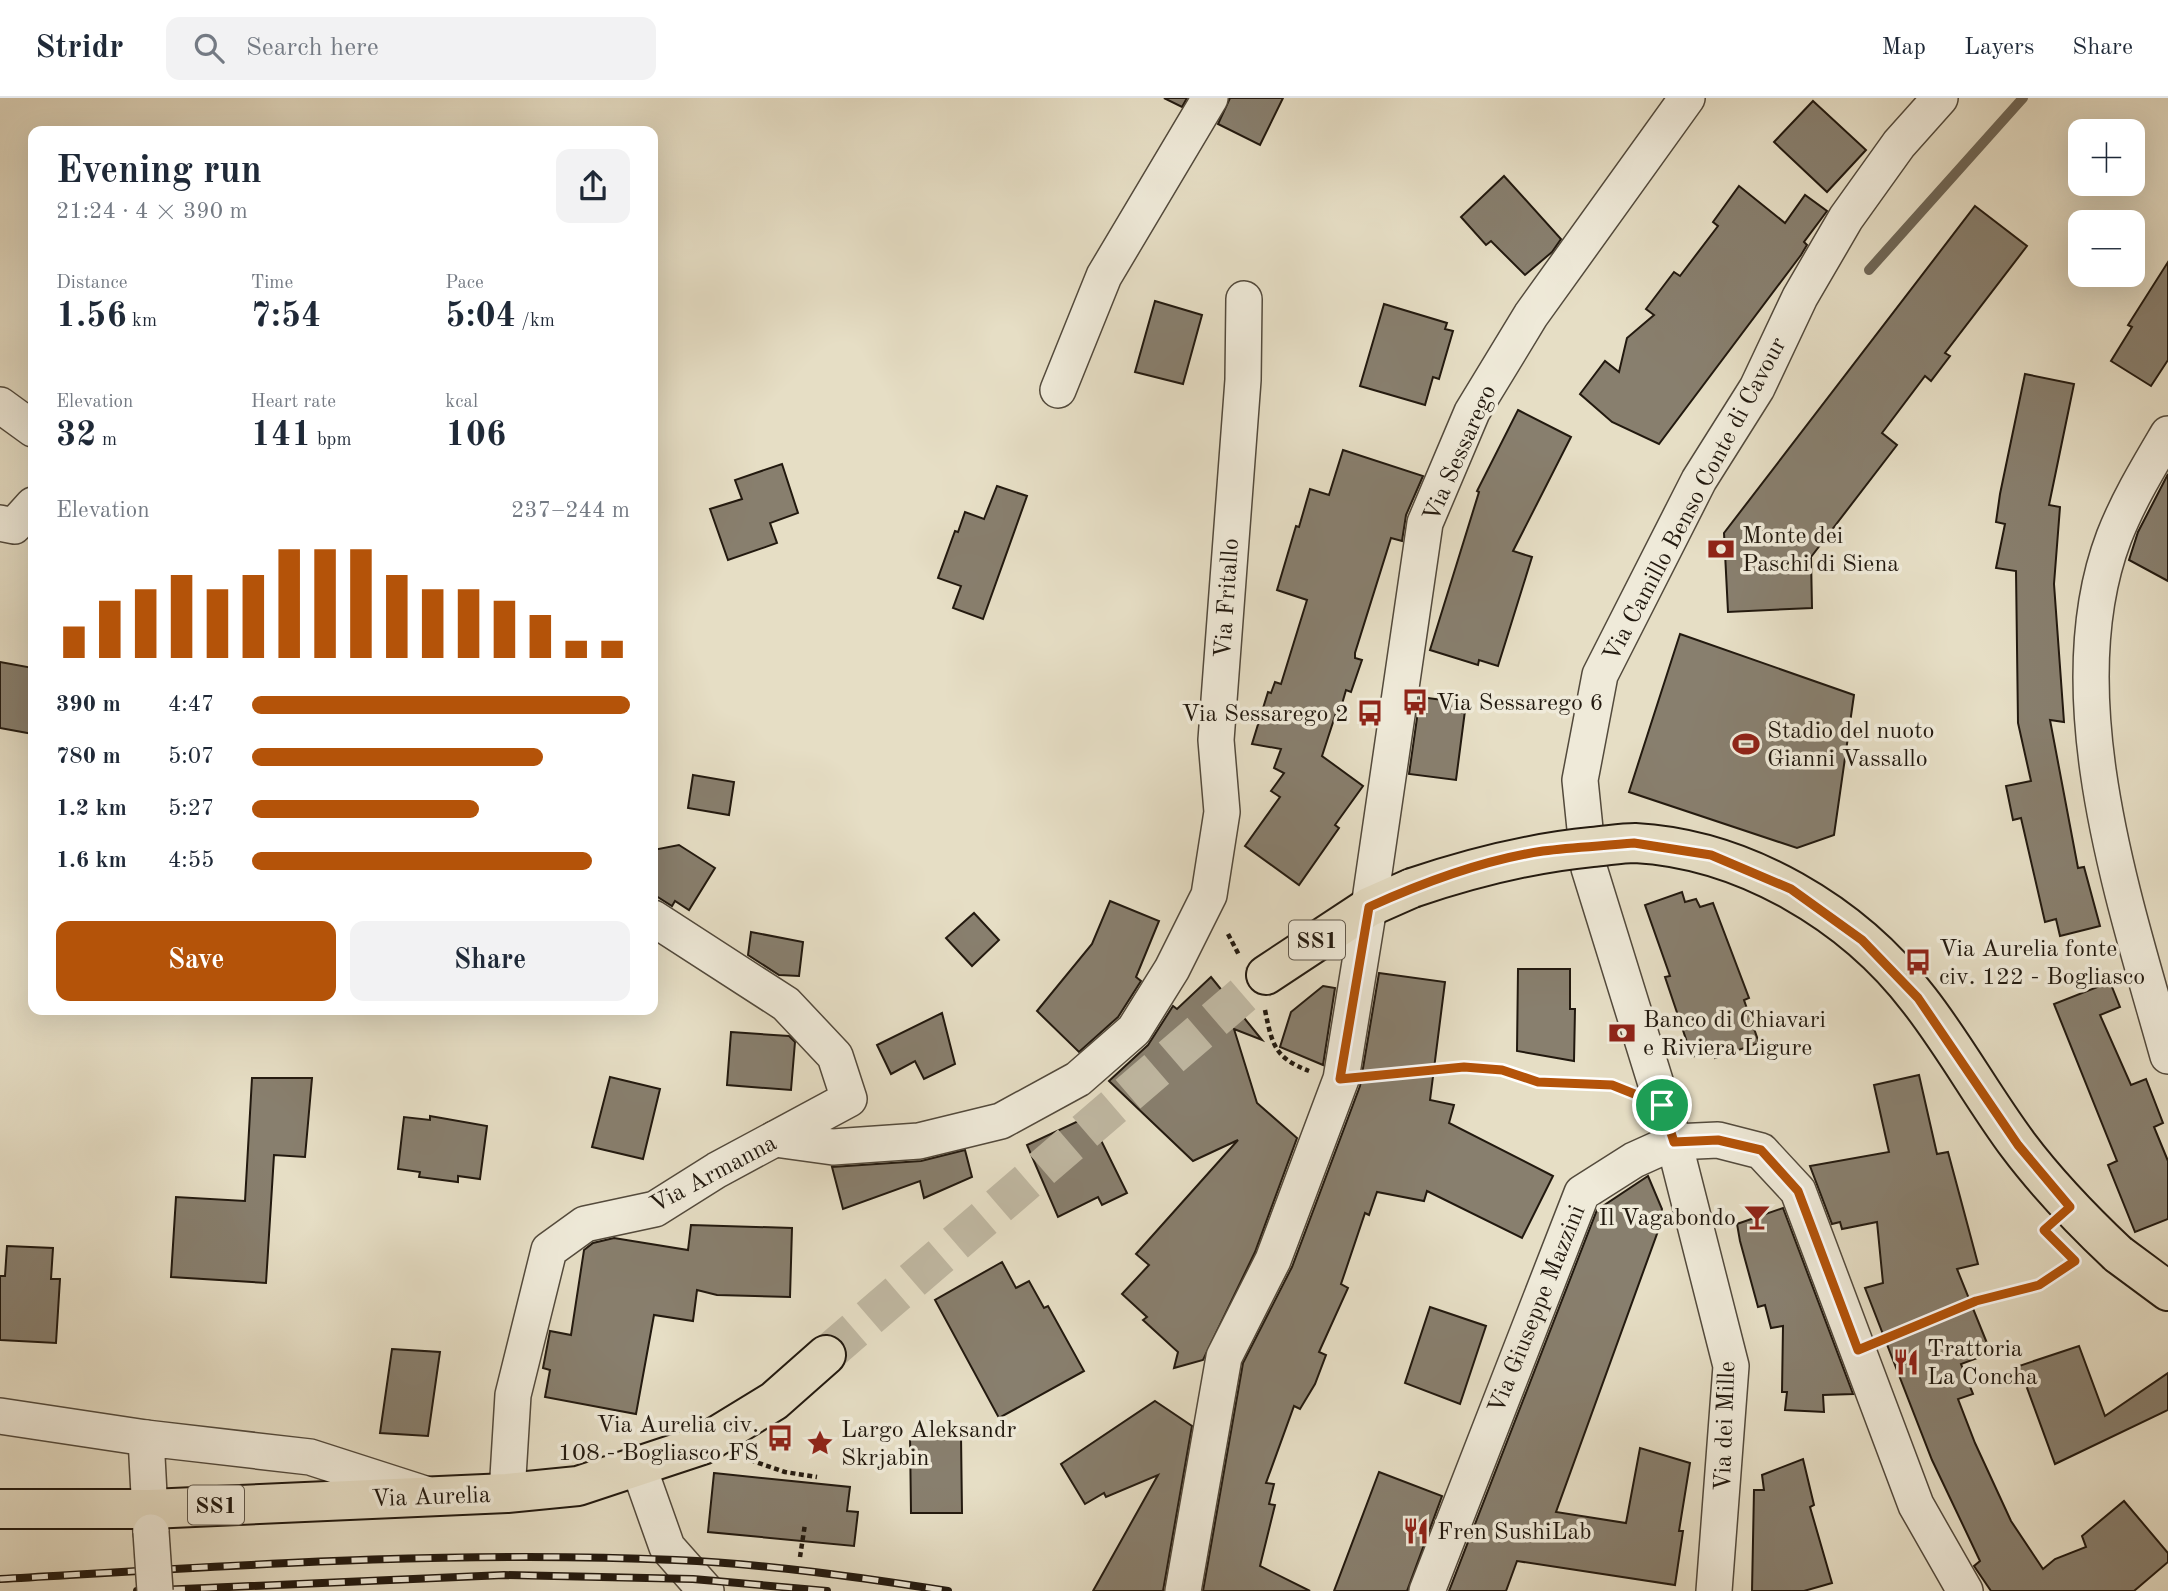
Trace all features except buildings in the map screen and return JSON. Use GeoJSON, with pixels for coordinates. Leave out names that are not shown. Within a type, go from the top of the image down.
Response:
{"type":"FeatureCollection","features":[{"type":"Feature","properties":{"kind":"main road","name":"SS1"},"geometry":{"type":"LineString","coordinates":[[1258,981],[1369,907],[1412,888],[1462,871],[1541,852],[1634,843],[1711,855],[1791,889],[1862,940],[1918,998],[2018,1145],[2075,1213],[2118,1254],[2168,1291]]}},
{"type":"Feature","properties":{"kind":"main road","name":"Via Aurelia"},"geometry":{"type":"LineString","coordinates":[[0,1509],[150,1521],[578,1486],[702,1445],[774,1401],[826,1355]]}},
{"type":"Feature","properties":{"kind":"street"},"geometry":{"type":"LineString","coordinates":[[1058,390],[1104,276],[1210,98]]}},
{"type":"Feature","properties":{"kind":"street","name":"Via Sessarego"},"geometry":{"type":"LineString","coordinates":[[1183,1591],[1224,1357],[1273,1260],[1340,1079],[1369,907],[1425,523],[1472,412],[1531,315],[1687,98]]}},
{"type":"Feature","properties":{"kind":"street","name":"Via Camillo Benso Conte di Cavour"},"geometry":{"type":"LineString","coordinates":[[1674,1142],[1589,868],[1580,780],[1600,675],[1699,480],[1756,388],[1800,297],[1846,218],[1899,144],[1940,98]]}},
{"type":"Feature","properties":{"kind":"street","name":"Via Fritallo"},"geometry":{"type":"LineString","coordinates":[[775,1139],[833,1147],[919,1141],[1001,1121],[1078,1079],[1135,1030],[1172,969],[1209,895],[1222,812],[1216,740],[1243,380],[1244,299]]}},
{"type":"Feature","properties":{"kind":"street"},"geometry":{"type":"LineString","coordinates":[[0,405],[28,425]]}},
{"type":"Feature","properties":{"kind":"street"},"geometry":{"type":"LineString","coordinates":[[2168,434],[2138,485],[2113,539],[2097,606],[2091,687],[2101,787],[2116,873],[2168,1056]]}},
{"type":"Feature","properties":{"kind":"street"},"geometry":{"type":"LineString","coordinates":[[0,523],[14,526],[28,511]]}},
{"type":"Feature","properties":{"kind":"street","name":"Via Armanna"},"geometry":{"type":"LineString","coordinates":[[507,1493],[513,1395],[549,1250],[585,1224],[654,1209],[849,1099],[835,1055],[786,1004],[658,921]]}},
{"type":"Feature","properties":{"kind":"street","name":"Via Giuseppe Mazzini"},"geometry":{"type":"LineString","coordinates":[[1427,1591],[1582,1193],[1634,1160],[1674,1142],[1718,1140],[1761,1150],[1798,1191],[1916,1505],[1965,1591]]}},
{"type":"Feature","properties":{"kind":"street","name":"Via dei Mille"},"geometry":{"type":"LineString","coordinates":[[1674,1142],[1731,1366],[1714,1591]]}},
{"type":"Feature","properties":{"kind":"street"},"geometry":{"type":"LineString","coordinates":[[0,1416],[146,1438],[310,1457],[431,1496]]}},
{"type":"Feature","properties":{"kind":"street"},"geometry":{"type":"LineString","coordinates":[[146,1438],[155,1591]]}},
{"type":"Feature","properties":{"kind":"street"},"geometry":{"type":"LineString","coordinates":[[639,1468],[667,1547],[706,1591]]}},
{"type":"Feature","properties":{"kind":"path"},"geometry":{"type":"LineString","coordinates":[[1209,895],[1258,981],[1270,1036],[1286,1062],[1320,1075],[1340,1079],[1464,1067],[1502,1070],[1538,1082],[1612,1085],[1662,1105]]}},
{"type":"Feature","properties":{"kind":"path"},"geometry":{"type":"LineString","coordinates":[[1858,1350],[1976,1301],[2039,1285],[2075,1261],[2067,1254]]}},
{"type":"Feature","properties":{"kind":"path"},"geometry":{"type":"LineString","coordinates":[[785,1472],[817,1477]]}},
{"type":"Feature","properties":{"kind":"path"},"geometry":{"type":"LineString","coordinates":[[800,1557],[805,1524]]}},
{"type":"Feature","properties":{"kind":"waterway"},"geometry":{"type":"LineString","coordinates":[[1869,270],[2023,98]]}},
{"type":"Feature","properties":{"kind":"tunnel"},"geometry":{"type":"LineString","coordinates":[[826,1355],[1266,975]]}},
{"type":"Feature","properties":{"kind":"railway"},"geometry":{"type":"LineString","coordinates":[[0,1579],[338,1561],[591,1557],[778,1568],[948,1591]]}},
{"type":"Feature","properties":{"kind":"railway"},"geometry":{"type":"LineString","coordinates":[[137,1591],[504,1575],[693,1579],[827,1591]]}},
{"type":"Feature","properties":{"kind":"place","name":"Monte dei Paschi di Siena"},"geometry":{"type":"Point","coordinates":[1721,549]}},
{"type":"Feature","properties":{"kind":"place","name":"Via Sessarego 6"},"geometry":{"type":"Point","coordinates":[1415,702]}},
{"type":"Feature","properties":{"kind":"place","name":"Via Sessarego 2"},"geometry":{"type":"Point","coordinates":[1370,713]}},
{"type":"Feature","properties":{"kind":"place","name":"Stadio del nuoto Gianni Vassallo"},"geometry":{"type":"Point","coordinates":[1746,744]}},
{"type":"Feature","properties":{"kind":"place","name":"Via Aurelia fonte civ. 122 - Bogliasco"},"geometry":{"type":"Point","coordinates":[1918,962]}},
{"type":"Feature","properties":{"kind":"place","name":"Banco di Chiavari e Riviera Ligure"},"geometry":{"type":"Point","coordinates":[1622,1033]}},
{"type":"Feature","properties":{"kind":"place","name":"Il Vagabondo"},"geometry":{"type":"Point","coordinates":[1757,1217]}},
{"type":"Feature","properties":{"kind":"place","name":"Trattoria La Concha"},"geometry":{"type":"Point","coordinates":[1906,1362]}},
{"type":"Feature","properties":{"kind":"place","name":"Via Aurelia civ. 108 - Bogliasco FS"},"geometry":{"type":"Point","coordinates":[780,1438]}},
{"type":"Feature","properties":{"kind":"place","name":"Largo Aleksandr Skrjabin"},"geometry":{"type":"Point","coordinates":[820,1443]}},
{"type":"Feature","properties":{"kind":"place","name":"Fren SushiLab"},"geometry":{"type":"Point","coordinates":[1416,1531]}},
{"type":"Feature","properties":{"kind":"route"},"geometry":{"type":"LineString","coordinates":[[1634,843],[1711,855],[1791,889],[1862,940],[1918,998],[2018,1145],[2070,1207],[2044,1230],[2075,1261],[2039,1285],[1976,1301],[1858,1350],[1798,1191],[1761,1150],[1718,1140],[1674,1142],[1662,1105],[1612,1085],[1538,1082],[1502,1070],[1464,1067],[1340,1079],[1369,907],[1412,888],[1462,871],[1541,852],[1634,843]]}}]}
